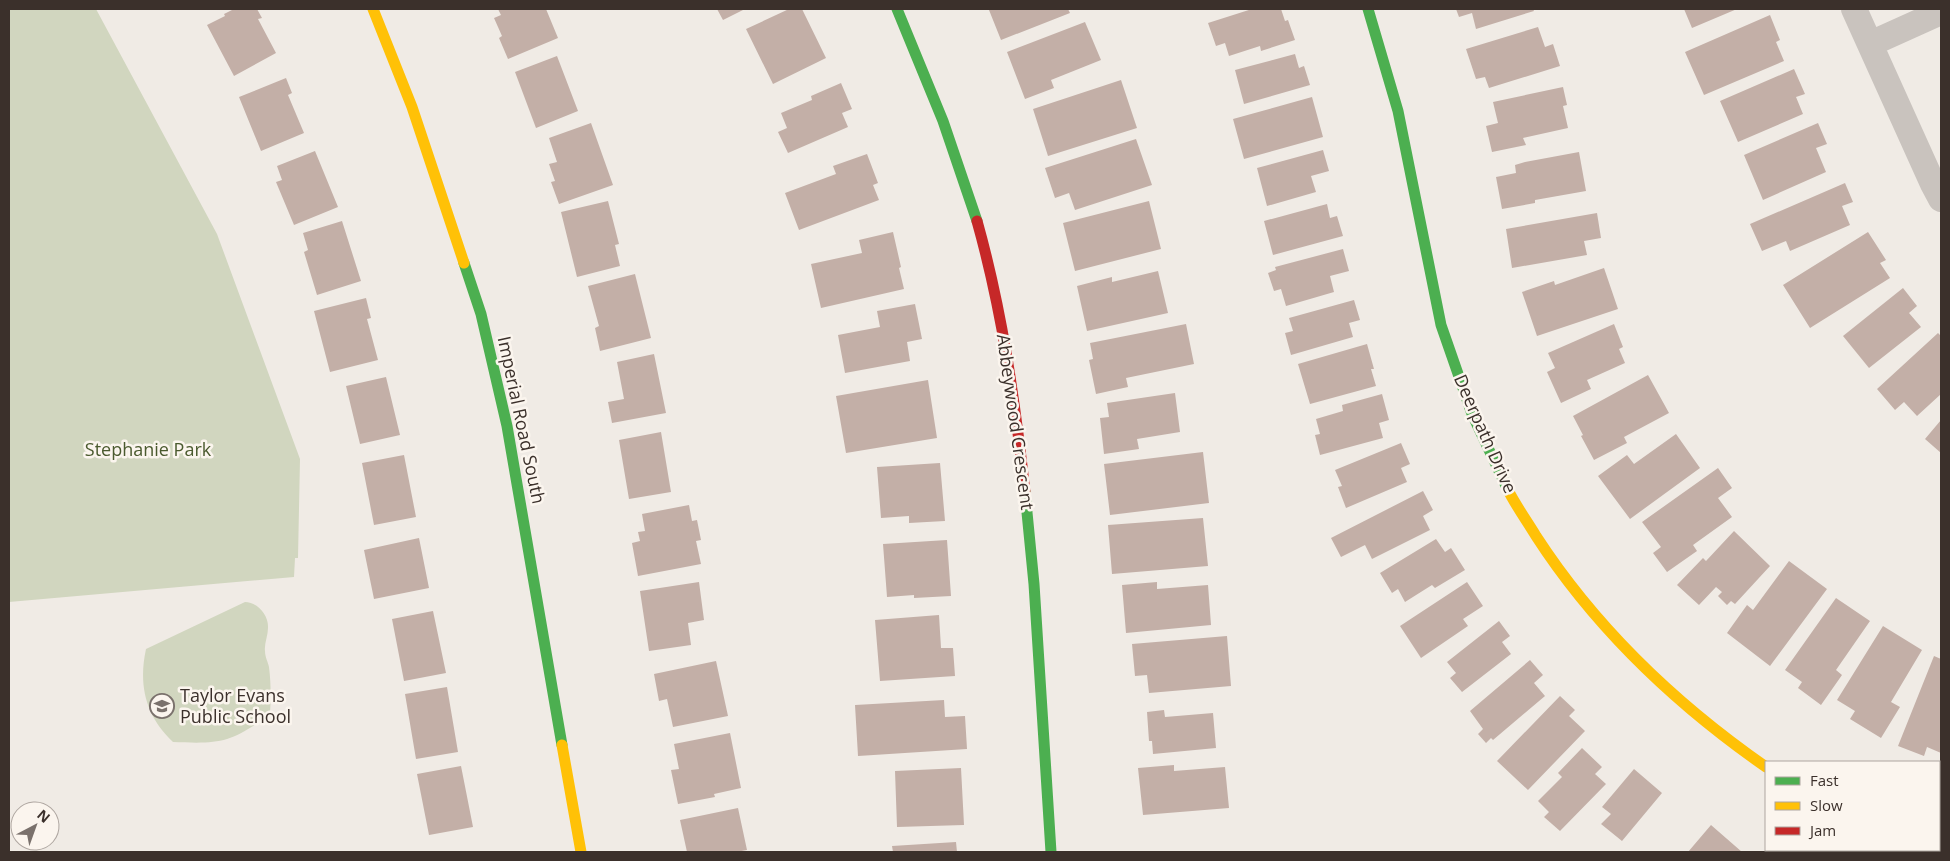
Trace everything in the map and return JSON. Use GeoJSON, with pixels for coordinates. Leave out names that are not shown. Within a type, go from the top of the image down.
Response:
{"type":"FeatureCollection","features":[{"type":"Feature","properties":{"kind":"street","name":"Imperial Road South"},"geometry":{"type":"LineString","coordinates":[[373,9],[412,107],[481,314],[507,426],[581,852]]}},
{"type":"Feature","properties":{"kind":"street","name":"Abbeywood Crescent"},"geometry":{"type":"LineString","coordinates":[[897,9],[922,64],[952,144],[978,228],[1000,315],[1016,410],[1030,535],[1051,852]]}},
{"type":"Feature","properties":{"kind":"street","name":"Deerpath Drive"},"geometry":{"type":"LineString","coordinates":[[1368,9],[1398,112],[1441,325],[1472,414],[1512,498],[1553,562],[1600,620],[1662,685],[1740,750],[1765,766]]}},
{"type":"Feature","properties":{"kind":"street"},"geometry":{"type":"LineString","coordinates":[[1854,9],[1932,184],[1941,199]]}},
{"type":"Feature","properties":{"kind":"street"},"geometry":{"type":"LineString","coordinates":[[1870,44],[1941,12]]}},
{"type":"Feature","properties":{"kind":"green space","name":"Stephanie Park"},"geometry":{"type":"Polygon","coordinates":[[[9,9],[96,9],[217,234],[300,459],[298,558],[295,558],[294,577],[9,602],[9,9]]]}},
{"type":"Feature","properties":{"kind":"green space"},"geometry":{"type":"Polygon","coordinates":[[[245,602],[254,604],[267,618],[268,631],[265,655],[269,667],[270,714],[245,731],[225,740],[203,743],[173,742],[156,722],[146,700],[143,675],[146,649],[245,602]]]}},
{"type":"Feature","properties":{"kind":"building"},"geometry":{"type":"Polygon","coordinates":[[[234,9],[257,9],[262,18],[258,19],[276,53],[234,76],[207,25],[234,9]]]}},
{"type":"Feature","properties":{"kind":"building"},"geometry":{"type":"Polygon","coordinates":[[[498,9],[546,9],[558,38],[508,59],[499,38],[502,36],[494,18],[501,15],[498,9]]]}},
{"type":"Feature","properties":{"kind":"building"},"geometry":{"type":"Polygon","coordinates":[[[717,9],[745,9],[723,20],[717,9]]]}},
{"type":"Feature","properties":{"kind":"building"},"geometry":{"type":"Polygon","coordinates":[[[789,9],[802,9],[826,58],[773,84],[746,29],[789,9]]]}},
{"type":"Feature","properties":{"kind":"building"},"geometry":{"type":"Polygon","coordinates":[[[1068,9],[1070,13],[1001,40],[989,10],[1068,9]]]}},
{"type":"Feature","properties":{"kind":"building"},"geometry":{"type":"Polygon","coordinates":[[[1252,9],[1281,9],[1285,21],[1288,20],[1295,40],[1261,51],[1260,46],[1229,56],[1225,43],[1216,46],[1208,23],[1252,9]]]}},
{"type":"Feature","properties":{"kind":"building"},"geometry":{"type":"Polygon","coordinates":[[[1456,9],[1533,9],[1534,11],[1476,29],[1472,13],[1459,17],[1456,9]]]}},
{"type":"Feature","properties":{"kind":"building"},"geometry":{"type":"Polygon","coordinates":[[[1684,9],[1737,9],[1692,28],[1684,9]]]}},
{"type":"Feature","properties":{"kind":"building"},"geometry":{"type":"Polygon","coordinates":[[[1770,15],[1780,40],[1776,42],[1784,61],[1704,95],[1685,52],[1770,15]]]}},
{"type":"Feature","properties":{"kind":"building"},"geometry":{"type":"Polygon","coordinates":[[[1085,22],[1101,60],[1051,80],[1054,88],[1025,99],[1007,52],[1085,22]]]}},
{"type":"Feature","properties":{"kind":"building"},"geometry":{"type":"Polygon","coordinates":[[[1538,27],[1545,47],[1553,44],[1560,66],[1489,88],[1485,77],[1476,79],[1466,49],[1538,27]]]}},
{"type":"Feature","properties":{"kind":"building"},"geometry":{"type":"Polygon","coordinates":[[[1295,54],[1299,68],[1304,66],[1310,85],[1244,104],[1235,70],[1295,54]]]}},
{"type":"Feature","properties":{"kind":"building"},"geometry":{"type":"Polygon","coordinates":[[[557,56],[578,111],[536,128],[515,72],[557,56]]]}},
{"type":"Feature","properties":{"kind":"building"},"geometry":{"type":"Polygon","coordinates":[[[1794,69],[1805,94],[1796,97],[1803,114],[1738,142],[1720,101],[1794,69]]]}},
{"type":"Feature","properties":{"kind":"building"},"geometry":{"type":"Polygon","coordinates":[[[286,78],[292,93],[288,95],[304,133],[261,151],[239,97],[286,78]]]}},
{"type":"Feature","properties":{"kind":"building"},"geometry":{"type":"Polygon","coordinates":[[[1121,80],[1137,128],[1048,156],[1033,109],[1121,80]]]}},
{"type":"Feature","properties":{"kind":"building"},"geometry":{"type":"Polygon","coordinates":[[[841,83],[852,109],[842,113],[848,127],[788,153],[778,132],[787,128],[781,113],[812,100],[811,96],[841,83]]]}},
{"type":"Feature","properties":{"kind":"building"},"geometry":{"type":"Polygon","coordinates":[[[1563,87],[1567,105],[1563,106],[1568,128],[1523,138],[1526,145],[1492,152],[1486,126],[1498,123],[1493,102],[1563,87]]]}},
{"type":"Feature","properties":{"kind":"building"},"geometry":{"type":"Polygon","coordinates":[[[1312,97],[1323,137],[1244,159],[1233,119],[1312,97]]]}},
{"type":"Feature","properties":{"kind":"building"},"geometry":{"type":"Polygon","coordinates":[[[591,123],[613,185],[559,204],[551,182],[555,181],[549,164],[557,162],[549,138],[591,123]]]}},
{"type":"Feature","properties":{"kind":"building"},"geometry":{"type":"Polygon","coordinates":[[[1818,123],[1827,144],[1816,148],[1826,172],[1763,200],[1744,155],[1818,123]]]}},
{"type":"Feature","properties":{"kind":"building"},"geometry":{"type":"Polygon","coordinates":[[[1136,139],[1152,185],[1075,210],[1069,193],[1055,198],[1045,168],[1136,139]]]}},
{"type":"Feature","properties":{"kind":"building"},"geometry":{"type":"Polygon","coordinates":[[[1323,150],[1329,171],[1311,176],[1316,192],[1267,206],[1257,168],[1323,150]]]}},
{"type":"Feature","properties":{"kind":"building"},"geometry":{"type":"Polygon","coordinates":[[[315,151],[338,207],[294,225],[276,182],[282,180],[277,166],[315,151]]]}},
{"type":"Feature","properties":{"kind":"building"},"geometry":{"type":"Polygon","coordinates":[[[1579,152],[1586,191],[1535,200],[1535,203],[1502,209],[1496,177],[1516,173],[1515,165],[1579,152]]]}},
{"type":"Feature","properties":{"kind":"building"},"geometry":{"type":"Polygon","coordinates":[[[867,154],[878,183],[873,185],[879,200],[799,230],[785,193],[836,174],[833,166],[867,154]]]}},
{"type":"Feature","properties":{"kind":"building"},"geometry":{"type":"Polygon","coordinates":[[[1845,183],[1853,202],[1842,206],[1850,225],[1790,251],[1786,241],[1762,251],[1750,224],[1845,183]]]}},
{"type":"Feature","properties":{"kind":"building"},"geometry":{"type":"Polygon","coordinates":[[[608,201],[619,244],[615,245],[620,266],[577,277],[561,212],[608,201]]]}},
{"type":"Feature","properties":{"kind":"building"},"geometry":{"type":"Polygon","coordinates":[[[1149,201],[1161,249],[1075,271],[1063,223],[1149,201]]]}},
{"type":"Feature","properties":{"kind":"building"},"geometry":{"type":"Polygon","coordinates":[[[1327,204],[1330,218],[1337,216],[1343,236],[1273,255],[1264,221],[1327,204]]]}},
{"type":"Feature","properties":{"kind":"building"},"geometry":{"type":"Polygon","coordinates":[[[1597,213],[1601,238],[1584,241],[1587,255],[1512,268],[1506,229],[1597,213]]]}},
{"type":"Feature","properties":{"kind":"building"},"geometry":{"type":"Polygon","coordinates":[[[342,221],[361,281],[317,295],[304,252],[308,250],[303,233],[342,221]]]}},
{"type":"Feature","properties":{"kind":"building"},"geometry":{"type":"Polygon","coordinates":[[[893,232],[904,289],[821,308],[811,264],[862,253],[859,240],[893,232]]]}},
{"type":"Feature","properties":{"kind":"building"},"geometry":{"type":"Polygon","coordinates":[[[1868,232],[1886,260],[1880,263],[1890,278],[1810,328],[1783,285],[1868,232]]]}},
{"type":"Feature","properties":{"kind":"building"},"geometry":{"type":"Polygon","coordinates":[[[1343,249],[1349,271],[1330,276],[1334,292],[1286,306],[1281,289],[1274,291],[1268,273],[1276,270],[1275,267],[1343,249]]]}},
{"type":"Feature","properties":{"kind":"building"},"geometry":{"type":"Polygon","coordinates":[[[1604,268],[1618,309],[1537,336],[1522,292],[1554,281],[1555,285],[1604,268]]]}},
{"type":"Feature","properties":{"kind":"building"},"geometry":{"type":"Polygon","coordinates":[[[1158,271],[1168,313],[1087,331],[1077,286],[1112,277],[1112,282],[1158,271]]]}},
{"type":"Feature","properties":{"kind":"building"},"geometry":{"type":"Polygon","coordinates":[[[635,274],[651,338],[600,351],[595,328],[599,326],[588,286],[635,274]]]}},
{"type":"Feature","properties":{"kind":"building"},"geometry":{"type":"Polygon","coordinates":[[[1903,288],[1917,306],[1909,313],[1921,327],[1869,368],[1843,336],[1903,288]]]}},
{"type":"Feature","properties":{"kind":"building"},"geometry":{"type":"Polygon","coordinates":[[[366,298],[371,318],[367,319],[378,360],[330,372],[314,311],[366,298]]]}},
{"type":"Feature","properties":{"kind":"building"},"geometry":{"type":"Polygon","coordinates":[[[1354,300],[1360,320],[1349,323],[1353,337],[1291,355],[1285,333],[1293,331],[1289,318],[1354,300]]]}},
{"type":"Feature","properties":{"kind":"building"},"geometry":{"type":"Polygon","coordinates":[[[915,304],[922,339],[907,342],[910,361],[845,373],[838,335],[880,327],[877,311],[915,304]]]}},
{"type":"Feature","properties":{"kind":"building"},"geometry":{"type":"Polygon","coordinates":[[[1186,324],[1194,364],[1126,378],[1128,387],[1096,394],[1089,360],[1093,359],[1090,343],[1186,324]]]}},
{"type":"Feature","properties":{"kind":"building"},"geometry":{"type":"Polygon","coordinates":[[[1614,324],[1623,347],[1619,349],[1625,363],[1587,380],[1591,389],[1561,403],[1547,372],[1555,368],[1548,353],[1614,324]]]}},
{"type":"Feature","properties":{"kind":"building"},"geometry":{"type":"Polygon","coordinates":[[[1938,333],[1941,336],[1941,394],[1917,416],[1904,402],[1895,410],[1877,389],[1938,333]]]}},
{"type":"Feature","properties":{"kind":"building"},"geometry":{"type":"Polygon","coordinates":[[[1367,344],[1374,369],[1371,369],[1376,386],[1310,404],[1298,364],[1367,344]]]}},
{"type":"Feature","properties":{"kind":"building"},"geometry":{"type":"Polygon","coordinates":[[[654,354],[666,413],[612,423],[608,402],[624,399],[617,362],[654,354]]]}},
{"type":"Feature","properties":{"kind":"building"},"geometry":{"type":"Polygon","coordinates":[[[1648,375],[1669,413],[1624,437],[1627,443],[1594,460],[1573,416],[1648,375]]]}},
{"type":"Feature","properties":{"kind":"building"},"geometry":{"type":"Polygon","coordinates":[[[386,377],[400,435],[360,444],[346,386],[386,377]]]}},
{"type":"Feature","properties":{"kind":"building"},"geometry":{"type":"Polygon","coordinates":[[[928,380],[937,438],[846,453],[836,396],[928,380]]]}},
{"type":"Feature","properties":{"kind":"building"},"geometry":{"type":"Polygon","coordinates":[[[1175,393],[1180,432],[1137,439],[1139,449],[1104,454],[1100,418],[1109,417],[1107,403],[1175,393]]]}},
{"type":"Feature","properties":{"kind":"building"},"geometry":{"type":"Polygon","coordinates":[[[1382,394],[1389,420],[1379,423],[1383,438],[1320,455],[1315,435],[1320,434],[1316,419],[1343,411],[1342,405],[1382,394]]]}},
{"type":"Feature","properties":{"kind":"building"},"geometry":{"type":"Polygon","coordinates":[[[1941,420],[1941,453],[1925,439],[1941,420]]]}},
{"type":"Feature","properties":{"kind":"building"},"geometry":{"type":"Polygon","coordinates":[[[661,432],[671,492],[629,499],[619,440],[661,432]]]}},
{"type":"Feature","properties":{"kind":"building"},"geometry":{"type":"Polygon","coordinates":[[[1676,434],[1700,468],[1630,519],[1598,476],[1627,455],[1634,464],[1676,434]]]}},
{"type":"Feature","properties":{"kind":"building"},"geometry":{"type":"Polygon","coordinates":[[[1401,443],[1410,464],[1401,468],[1407,482],[1346,508],[1338,487],[1342,486],[1335,470],[1401,443]]]}},
{"type":"Feature","properties":{"kind":"building"},"geometry":{"type":"Polygon","coordinates":[[[1203,452],[1209,503],[1110,515],[1104,464],[1203,452]]]}},
{"type":"Feature","properties":{"kind":"building"},"geometry":{"type":"Polygon","coordinates":[[[404,455],[416,517],[374,525],[362,463],[404,455]]]}},
{"type":"Feature","properties":{"kind":"building"},"geometry":{"type":"Polygon","coordinates":[[[940,463],[945,521],[909,523],[909,516],[881,518],[877,467],[940,463]]]}},
{"type":"Feature","properties":{"kind":"building"},"geometry":{"type":"Polygon","coordinates":[[[1718,468],[1732,488],[1718,498],[1732,517],[1693,545],[1697,551],[1667,572],[1653,553],[1661,547],[1642,522],[1718,468]]]}},
{"type":"Feature","properties":{"kind":"building"},"geometry":{"type":"Polygon","coordinates":[[[1423,491],[1433,510],[1423,516],[1430,530],[1372,559],[1365,545],[1341,557],[1331,538],[1423,491]]]}},
{"type":"Feature","properties":{"kind":"building"},"geometry":{"type":"Polygon","coordinates":[[[689,505],[692,521],[697,520],[701,540],[696,541],[701,564],[638,576],[632,543],[640,541],[638,532],[645,531],[642,514],[689,505]]]}},
{"type":"Feature","properties":{"kind":"building"},"geometry":{"type":"Polygon","coordinates":[[[1203,518],[1208,566],[1112,574],[1108,525],[1203,518]]]}},
{"type":"Feature","properties":{"kind":"building"},"geometry":{"type":"Polygon","coordinates":[[[1734,531],[1770,566],[1735,604],[1731,601],[1727,605],[1718,596],[1722,592],[1716,587],[1699,605],[1677,585],[1703,558],[1706,561],[1734,531]]]}},
{"type":"Feature","properties":{"kind":"building"},"geometry":{"type":"Polygon","coordinates":[[[419,538],[429,588],[374,599],[364,550],[419,538]]]}},
{"type":"Feature","properties":{"kind":"building"},"geometry":{"type":"Polygon","coordinates":[[[1436,539],[1445,552],[1451,548],[1465,570],[1435,588],[1432,585],[1405,602],[1398,589],[1392,593],[1380,573],[1436,539]]]}},
{"type":"Feature","properties":{"kind":"building"},"geometry":{"type":"Polygon","coordinates":[[[947,540],[951,596],[914,598],[914,595],[887,597],[883,544],[947,540]]]}},
{"type":"Feature","properties":{"kind":"building"},"geometry":{"type":"Polygon","coordinates":[[[1789,561],[1827,589],[1770,666],[1727,633],[1747,605],[1753,610],[1789,561]]]}},
{"type":"Feature","properties":{"kind":"building"},"geometry":{"type":"Polygon","coordinates":[[[699,582],[704,620],[688,623],[691,645],[649,651],[640,591],[699,582]]]}},
{"type":"Feature","properties":{"kind":"building"},"geometry":{"type":"Polygon","coordinates":[[[1157,582],[1157,589],[1208,585],[1211,625],[1126,633],[1122,585],[1157,582]]]}},
{"type":"Feature","properties":{"kind":"building"},"geometry":{"type":"Polygon","coordinates":[[[1467,582],[1483,606],[1463,619],[1468,626],[1421,658],[1400,626],[1467,582]]]}},
{"type":"Feature","properties":{"kind":"building"},"geometry":{"type":"Polygon","coordinates":[[[1836,598],[1870,621],[1836,670],[1842,675],[1821,705],[1798,688],[1802,682],[1785,670],[1836,598]]]}},
{"type":"Feature","properties":{"kind":"building"},"geometry":{"type":"Polygon","coordinates":[[[433,611],[446,673],[404,681],[392,619],[433,611]]]}},
{"type":"Feature","properties":{"kind":"building"},"geometry":{"type":"Polygon","coordinates":[[[939,615],[941,648],[953,648],[955,676],[880,681],[875,620],[939,615]]]}},
{"type":"Feature","properties":{"kind":"building"},"geometry":{"type":"Polygon","coordinates":[[[1499,621],[1510,636],[1502,642],[1511,654],[1462,692],[1450,678],[1456,673],[1447,662],[1499,621]]]}},
{"type":"Feature","properties":{"kind":"building"},"geometry":{"type":"Polygon","coordinates":[[[1883,626],[1922,650],[1891,702],[1900,707],[1881,738],[1850,719],[1855,711],[1837,700],[1883,626]]]}},
{"type":"Feature","properties":{"kind":"building"},"geometry":{"type":"Polygon","coordinates":[[[1227,636],[1231,686],[1149,693],[1147,675],[1135,676],[1132,644],[1227,636]]]}},
{"type":"Feature","properties":{"kind":"building"},"geometry":{"type":"Polygon","coordinates":[[[1934,656],[1941,659],[1941,753],[1927,747],[1924,756],[1898,746],[1934,656]]]}},
{"type":"Feature","properties":{"kind":"building"},"geometry":{"type":"Polygon","coordinates":[[[1530,660],[1543,675],[1534,683],[1545,696],[1493,740],[1491,738],[1486,743],[1478,734],[1483,729],[1470,711],[1530,660]]]}},
{"type":"Feature","properties":{"kind":"building"},"geometry":{"type":"Polygon","coordinates":[[[716,661],[728,716],[673,727],[667,699],[659,701],[654,674],[716,661]]]}},
{"type":"Feature","properties":{"kind":"building"},"geometry":{"type":"Polygon","coordinates":[[[447,687],[458,752],[416,759],[405,694],[447,687]]]}},
{"type":"Feature","properties":{"kind":"building"},"geometry":{"type":"Polygon","coordinates":[[[1560,696],[1575,710],[1569,716],[1585,731],[1528,790],[1497,761],[1560,696]]]}},
{"type":"Feature","properties":{"kind":"building"},"geometry":{"type":"Polygon","coordinates":[[[944,700],[945,717],[965,716],[967,749],[858,756],[855,705],[944,700]]]}},
{"type":"Feature","properties":{"kind":"building"},"geometry":{"type":"Polygon","coordinates":[[[1164,710],[1165,717],[1213,713],[1216,748],[1153,754],[1152,741],[1149,741],[1147,712],[1164,710]]]}},
{"type":"Feature","properties":{"kind":"building"},"geometry":{"type":"Polygon","coordinates":[[[730,733],[741,788],[714,794],[715,797],[678,804],[671,770],[679,769],[674,744],[730,733]]]}},
{"type":"Feature","properties":{"kind":"building"},"geometry":{"type":"Polygon","coordinates":[[[1582,748],[1602,767],[1595,774],[1606,784],[1560,831],[1544,817],[1549,812],[1538,801],[1562,777],[1558,773],[1582,748]]]}},
{"type":"Feature","properties":{"kind":"building"},"geometry":{"type":"Polygon","coordinates":[[[1174,765],[1174,771],[1225,767],[1229,808],[1143,815],[1138,768],[1174,765]]]}},
{"type":"Feature","properties":{"kind":"building"},"geometry":{"type":"Polygon","coordinates":[[[461,766],[473,827],[429,835],[417,774],[461,766]]]}},
{"type":"Feature","properties":{"kind":"building"},"geometry":{"type":"Polygon","coordinates":[[[961,768],[964,825],[897,827],[895,771],[961,768]]]}},
{"type":"Feature","properties":{"kind":"building"},"geometry":{"type":"Polygon","coordinates":[[[1634,769],[1662,793],[1622,841],[1601,824],[1611,814],[1602,807],[1634,769]]]}},
{"type":"Feature","properties":{"kind":"building"},"geometry":{"type":"Polygon","coordinates":[[[738,808],[747,850],[736,852],[687,852],[680,820],[738,808]]]}},
{"type":"Feature","properties":{"kind":"building"},"geometry":{"type":"Polygon","coordinates":[[[1711,825],[1742,852],[1688,852],[1711,825]]]}},
{"type":"Feature","properties":{"kind":"building"},"geometry":{"type":"Polygon","coordinates":[[[956,842],[957,852],[893,852],[892,846],[956,842]]]}},
{"type":"Feature","properties":{"kind":"traffic: fast"},"geometry":{"type":"LineString","coordinates":[[897,9],[943,121],[977,221]]}},
{"type":"Feature","properties":{"kind":"traffic: fast"},"geometry":{"type":"LineString","coordinates":[[1368,9],[1398,111],[1441,325],[1472,414],[1508,490]]}},
{"type":"Feature","properties":{"kind":"traffic: fast"},"geometry":{"type":"LineString","coordinates":[[464,263],[481,314],[507,426],[562,745]]}},
{"type":"Feature","properties":{"kind":"traffic: fast"},"geometry":{"type":"LineString","coordinates":[[1025,492],[1034,584],[1051,852]]}},
{"type":"Feature","properties":{"kind":"traffic: slow"},"geometry":{"type":"LineString","coordinates":[[373,9],[412,107],[464,263]]}},
{"type":"Feature","properties":{"kind":"traffic: slow"},"geometry":{"type":"LineString","coordinates":[[1508,490],[1559,570],[1611,633],[1670,691],[1701,718],[1765,766]]}},
{"type":"Feature","properties":{"kind":"traffic: slow"},"geometry":{"type":"LineString","coordinates":[[562,745],[581,852]]}},
{"type":"Feature","properties":{"kind":"traffic: jam"},"geometry":{"type":"LineString","coordinates":[[977,221],[1001,322],[1017,424],[1025,492]]}},
{"type":"Feature","properties":{"kind":"place","name":"Taylor Evans Public School"},"geometry":{"type":"Point","coordinates":[162,706]}}]}
